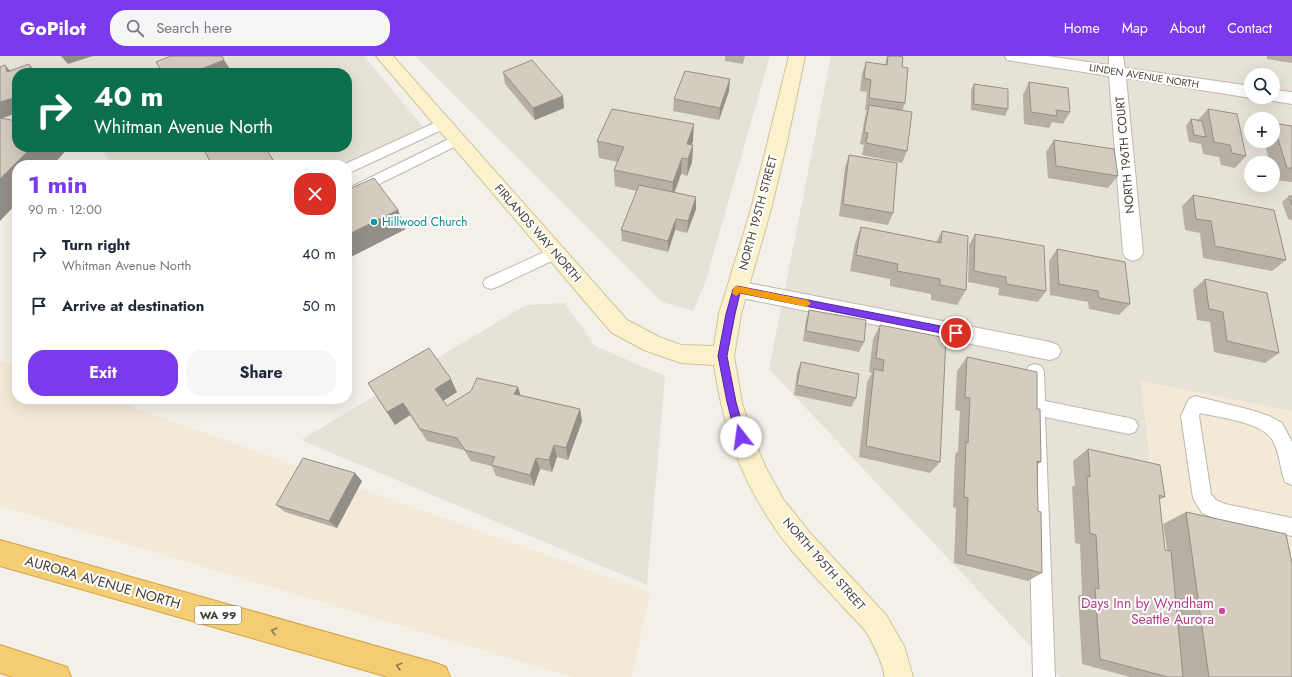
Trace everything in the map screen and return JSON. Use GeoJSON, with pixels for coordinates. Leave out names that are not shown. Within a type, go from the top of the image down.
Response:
{"type":"FeatureCollection","features":[{"type":"Feature","properties":{"kind":"highway","name":"AURORA AVENUE NORTH"},"geometry":{"type":"LineString","coordinates":[[0,553],[436,677]]}},
{"type":"Feature","properties":{"kind":"highway"},"geometry":{"type":"LineString","coordinates":[[0,659],[58,677]]}},
{"type":"Feature","properties":{"kind":"street","name":"FIRLANDS WAY NORTH"},"geometry":{"type":"LineString","coordinates":[[384,56],[619,326],[652,344],[680,354],[723,356]]}},
{"type":"Feature","properties":{"kind":"street","name":"NORTH 195TH STREET"},"geometry":{"type":"LineString","coordinates":[[796,56],[778,142],[761,208],[730,314],[723,356],[737,423],[755,472],[774,507],[802,543],[877,624],[894,656],[899,677]]}},
{"type":"Feature","properties":{"kind":"street","name":"LINDEN AVENUE NORTH"},"geometry":{"type":"LineString","coordinates":[[1013,56],[1116,64],[1244,91]]}},
{"type":"Feature","properties":{"kind":"street","name":"NORTH 196TH COURT"},"geometry":{"type":"LineString","coordinates":[[1116,64],[1133,253]]}},
{"type":"Feature","properties":{"kind":"street"},"geometry":{"type":"LineString","coordinates":[[1280,97],[1292,98]]}},
{"type":"Feature","properties":{"kind":"street"},"geometry":{"type":"LineString","coordinates":[[737,289],[1050,351]]}},
{"type":"Feature","properties":{"kind":"lane"},"geometry":{"type":"LineString","coordinates":[[352,167],[443,124]]}},
{"type":"Feature","properties":{"kind":"lane"},"geometry":{"type":"LineString","coordinates":[[352,193],[457,140]]}},
{"type":"Feature","properties":{"kind":"lane"},"geometry":{"type":"LineString","coordinates":[[491,284],[555,253]]}},
{"type":"Feature","properties":{"kind":"lane"},"geometry":{"type":"LineString","coordinates":[[1035,371],[1044,677]]}},
{"type":"Feature","properties":{"kind":"lane"},"geometry":{"type":"LineString","coordinates":[[1292,476],[1284,444],[1275,427],[1260,421],[1195,404],[1190,416],[1202,498],[1209,507],[1225,513],[1292,527]]}},
{"type":"Feature","properties":{"kind":"lane"},"geometry":{"type":"LineString","coordinates":[[1037,407],[1129,426]]}},
{"type":"Feature","properties":{"kind":"shaded area"},"geometry":{"type":"Polygon","coordinates":[[[0,56],[364,56],[423,127],[352,160],[108,160],[104,152],[352,152],[352,68],[12,68],[12,119],[4,119],[0,122],[0,56]]]}},
{"type":"Feature","properties":{"kind":"shaded area"},"geometry":{"type":"Polygon","coordinates":[[[415,56],[770,56],[705,283],[693,311],[662,302],[415,56]]]}},
{"type":"Feature","properties":{"kind":"shaded area"},"geometry":{"type":"Polygon","coordinates":[[[831,56],[1292,56],[1292,411],[1141,382],[1174,677],[1060,677],[769,369],[831,56]]]}},
{"type":"Feature","properties":{"kind":"shaded area"},"geometry":{"type":"Polygon","coordinates":[[[565,303],[595,346],[665,376],[647,585],[301,440],[526,305],[565,303]]]}},
{"type":"Feature","properties":{"kind":"shaded area"},"geometry":{"type":"Polygon","coordinates":[[[0,360],[12,364],[12,404],[124,404],[650,592],[632,677],[573,677],[0,506],[0,360]]]}},
{"type":"Feature","properties":{"kind":"shaded area"},"geometry":{"type":"Polygon","coordinates":[[[1141,381],[1292,411],[1292,677],[1174,677],[1141,381]]]}},
{"type":"Feature","properties":{"kind":"building"},"geometry":{"type":"Polygon","coordinates":[[[171,56],[222,56],[224,60],[204,68],[160,68],[156,62],[171,56]]]}},
{"type":"Feature","properties":{"kind":"building"},"geometry":{"type":"Polygon","coordinates":[[[888,56],[903,57],[902,67],[908,68],[905,103],[869,98],[871,80],[864,78],[866,62],[887,65],[888,56]]]}},
{"type":"Feature","properties":{"kind":"building"},"geometry":{"type":"Polygon","coordinates":[[[532,60],[563,96],[533,108],[503,72],[532,60]]]}},
{"type":"Feature","properties":{"kind":"building"},"geometry":{"type":"Polygon","coordinates":[[[29,64],[30,68],[18,68],[29,64]]]}},
{"type":"Feature","properties":{"kind":"building"},"geometry":{"type":"Polygon","coordinates":[[[5,65],[7,72],[12,70],[12,98],[0,102],[0,67],[5,65]]]}},
{"type":"Feature","properties":{"kind":"building"},"geometry":{"type":"Polygon","coordinates":[[[685,71],[730,79],[720,108],[674,99],[685,71]]]}},
{"type":"Feature","properties":{"kind":"building"},"geometry":{"type":"Polygon","coordinates":[[[1029,82],[1068,88],[1070,112],[1056,110],[1057,116],[1031,112],[1029,82]]]}},
{"type":"Feature","properties":{"kind":"building"},"geometry":{"type":"Polygon","coordinates":[[[974,84],[1008,89],[1008,109],[974,104],[974,84]]]}},
{"type":"Feature","properties":{"kind":"building"},"geometry":{"type":"Polygon","coordinates":[[[869,105],[912,112],[907,151],[866,143],[868,133],[864,132],[869,105]]]}},
{"type":"Feature","properties":{"kind":"building"},"geometry":{"type":"Polygon","coordinates":[[[612,109],[694,124],[687,144],[693,145],[688,159],[682,158],[673,182],[614,170],[624,147],[597,141],[612,109]]]}},
{"type":"Feature","properties":{"kind":"building"},"geometry":{"type":"Polygon","coordinates":[[[1208,109],[1237,114],[1246,156],[1232,153],[1230,145],[1214,142],[1208,109]]]}},
{"type":"Feature","properties":{"kind":"building"},"geometry":{"type":"Polygon","coordinates":[[[0,118],[12,120],[12,152],[27,152],[19,160],[12,160],[12,167],[0,179],[0,118]]]}},
{"type":"Feature","properties":{"kind":"building"},"geometry":{"type":"Polygon","coordinates":[[[1191,119],[1202,121],[1206,137],[1194,135],[1191,119]]]}},
{"type":"Feature","properties":{"kind":"building"},"geometry":{"type":"Polygon","coordinates":[[[1280,124],[1292,126],[1292,168],[1287,168],[1280,146],[1280,124]]]}},
{"type":"Feature","properties":{"kind":"building"},"geometry":{"type":"Polygon","coordinates":[[[1054,140],[1114,149],[1118,176],[1056,166],[1054,140]]]}},
{"type":"Feature","properties":{"kind":"building"},"geometry":{"type":"Polygon","coordinates":[[[205,152],[268,152],[273,160],[209,160],[205,152]]]}},
{"type":"Feature","properties":{"kind":"building"},"geometry":{"type":"Polygon","coordinates":[[[849,155],[897,163],[893,213],[843,204],[849,155]]]}},
{"type":"Feature","properties":{"kind":"building"},"geometry":{"type":"Polygon","coordinates":[[[374,178],[398,210],[352,233],[352,188],[374,178]]]}},
{"type":"Feature","properties":{"kind":"building"},"geometry":{"type":"Polygon","coordinates":[[[639,185],[696,197],[688,221],[676,219],[668,241],[621,230],[639,185]]]}},
{"type":"Feature","properties":{"kind":"building"},"geometry":{"type":"Polygon","coordinates":[[[1193,195],[1274,210],[1286,260],[1215,246],[1211,221],[1196,219],[1193,195]]]}},
{"type":"Feature","properties":{"kind":"building"},"geometry":{"type":"Polygon","coordinates":[[[1289,196],[1292,196],[1292,205],[1289,196]]]}},
{"type":"Feature","properties":{"kind":"building"},"geometry":{"type":"Polygon","coordinates":[[[861,227],[941,243],[942,231],[968,236],[966,290],[940,285],[940,279],[897,271],[898,264],[856,255],[861,227]]]}},
{"type":"Feature","properties":{"kind":"building"},"geometry":{"type":"Polygon","coordinates":[[[975,234],[1044,246],[1046,291],[1006,284],[1006,277],[974,271],[975,234]]]}},
{"type":"Feature","properties":{"kind":"building"},"geometry":{"type":"Polygon","coordinates":[[[1057,249],[1125,262],[1130,304],[1099,298],[1098,291],[1059,284],[1057,249]]]}},
{"type":"Feature","properties":{"kind":"building"},"geometry":{"type":"Polygon","coordinates":[[[1205,279],[1267,293],[1279,353],[1227,341],[1223,312],[1209,309],[1205,279]]]}},
{"type":"Feature","properties":{"kind":"building"},"geometry":{"type":"Polygon","coordinates":[[[809,310],[866,320],[864,342],[806,331],[809,310]]]}},
{"type":"Feature","properties":{"kind":"building"},"geometry":{"type":"Polygon","coordinates":[[[880,325],[946,338],[940,462],[866,446],[874,369],[883,371],[884,360],[876,358],[880,325]]]}},
{"type":"Feature","properties":{"kind":"building"},"geometry":{"type":"Polygon","coordinates":[[[429,348],[451,379],[435,389],[447,406],[471,391],[477,378],[518,387],[514,394],[580,409],[566,448],[554,445],[549,460],[536,458],[530,475],[491,465],[495,457],[465,450],[457,438],[420,429],[403,403],[387,412],[368,383],[429,348]]]}},
{"type":"Feature","properties":{"kind":"building"},"geometry":{"type":"Polygon","coordinates":[[[967,357],[1037,372],[1037,409],[1040,409],[1041,462],[1037,461],[1038,511],[1041,512],[1042,573],[966,554],[968,498],[964,497],[966,442],[968,443],[970,398],[965,397],[967,357]]]}},
{"type":"Feature","properties":{"kind":"building"},"geometry":{"type":"Polygon","coordinates":[[[801,362],[859,374],[856,398],[797,385],[801,362]]]}},
{"type":"Feature","properties":{"kind":"building"},"geometry":{"type":"Polygon","coordinates":[[[1088,449],[1160,465],[1165,497],[1159,495],[1165,550],[1171,551],[1183,677],[1168,677],[1100,659],[1095,588],[1099,589],[1096,535],[1090,533],[1087,476],[1090,477],[1088,449]]]}},
{"type":"Feature","properties":{"kind":"building"},"geometry":{"type":"Polygon","coordinates":[[[303,458],[355,473],[329,521],[276,505],[303,458]]]}},
{"type":"Feature","properties":{"kind":"building","name":"Days Inn by Wyndham Seattle Aurora"},"geometry":{"type":"Polygon","coordinates":[[[1186,512],[1286,534],[1292,564],[1292,677],[1209,677],[1186,512]]]}},
{"type":"Feature","properties":{"kind":"slow traffic"},"geometry":{"type":"LineString","coordinates":[[736,293],[737,289],[807,303]]}},
{"type":"Feature","properties":{"kind":"place","name":"Hillwood Church"},"geometry":{"type":"Point","coordinates":[374,222]}},
{"type":"Feature","properties":{"kind":"place","name":"Days Inn by Wyndham Seattle Aurora"},"geometry":{"type":"Point","coordinates":[1222,611]}},
{"type":"Feature","properties":{"kind":"route"},"geometry":{"type":"LineString","coordinates":[[741,437],[723,356],[730,314],[737,289],[956,333]]}}]}
